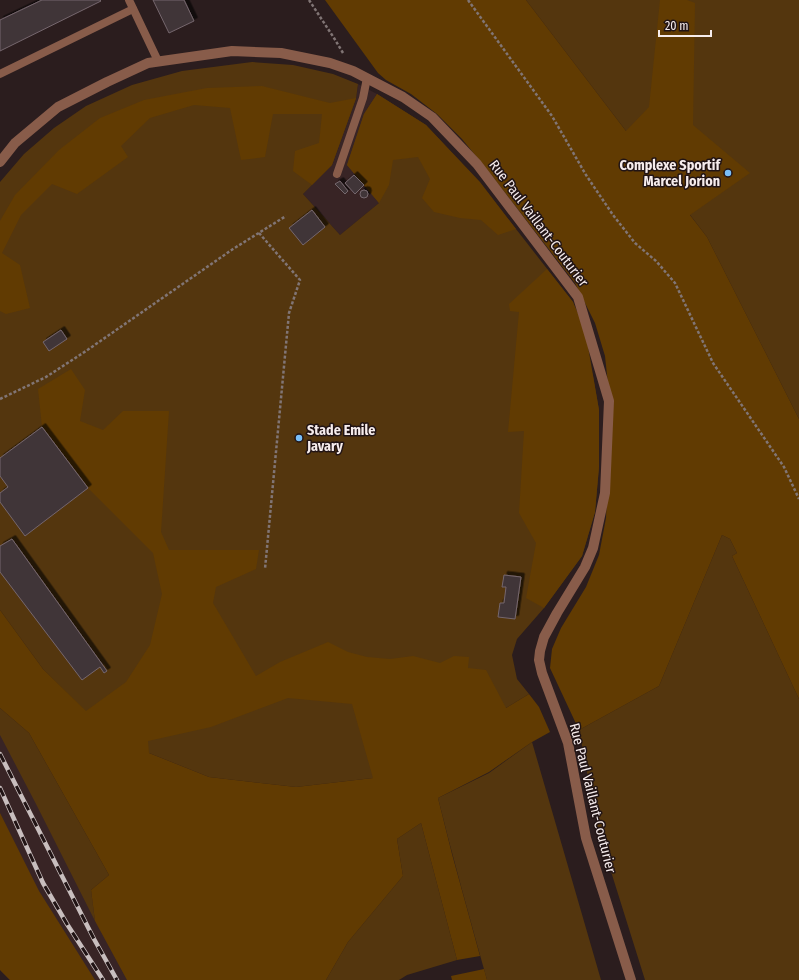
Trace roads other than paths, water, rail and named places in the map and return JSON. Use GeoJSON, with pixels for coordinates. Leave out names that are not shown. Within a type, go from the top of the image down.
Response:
{"type":"FeatureCollection","features":[{"type":"Feature","properties":{"kind":"street","name":"Rue Paul Vaillant-Couturier"},"geometry":{"type":"LineString","coordinates":[[0,162],[15,143],[58,107],[107,82],[148,63],[232,50],[281,53],[330,63],[353,71],[402,97],[432,117],[477,164],[578,297],[609,401],[605,493],[593,548],[585,567],[544,637],[539,660],[542,674],[568,743],[586,838],[631,980]]}},
{"type":"Feature","properties":{"kind":"lane"},"geometry":{"type":"LineString","coordinates":[[129,0],[158,61]]}},
{"type":"Feature","properties":{"kind":"lane"},"geometry":{"type":"LineString","coordinates":[[0,74],[133,9]]}},
{"type":"Feature","properties":{"kind":"lane"},"geometry":{"type":"LineString","coordinates":[[337,174],[363,98],[367,78]]}},
{"type":"Feature","properties":{"kind":"railway"},"geometry":{"type":"LineString","coordinates":[[0,754],[94,939],[117,980]]}},
{"type":"Feature","properties":{"kind":"railway"},"geometry":{"type":"LineString","coordinates":[[0,788],[43,883],[103,980]]}},
{"type":"Feature","properties":{"kind":"place","name":"Complexe Sportif Marcel Jorion"},"geometry":{"type":"Point","coordinates":[728,173]}},
{"type":"Feature","properties":{"kind":"place","name":"Stade Emile Javary"},"geometry":{"type":"Point","coordinates":[299,438]}}]}
